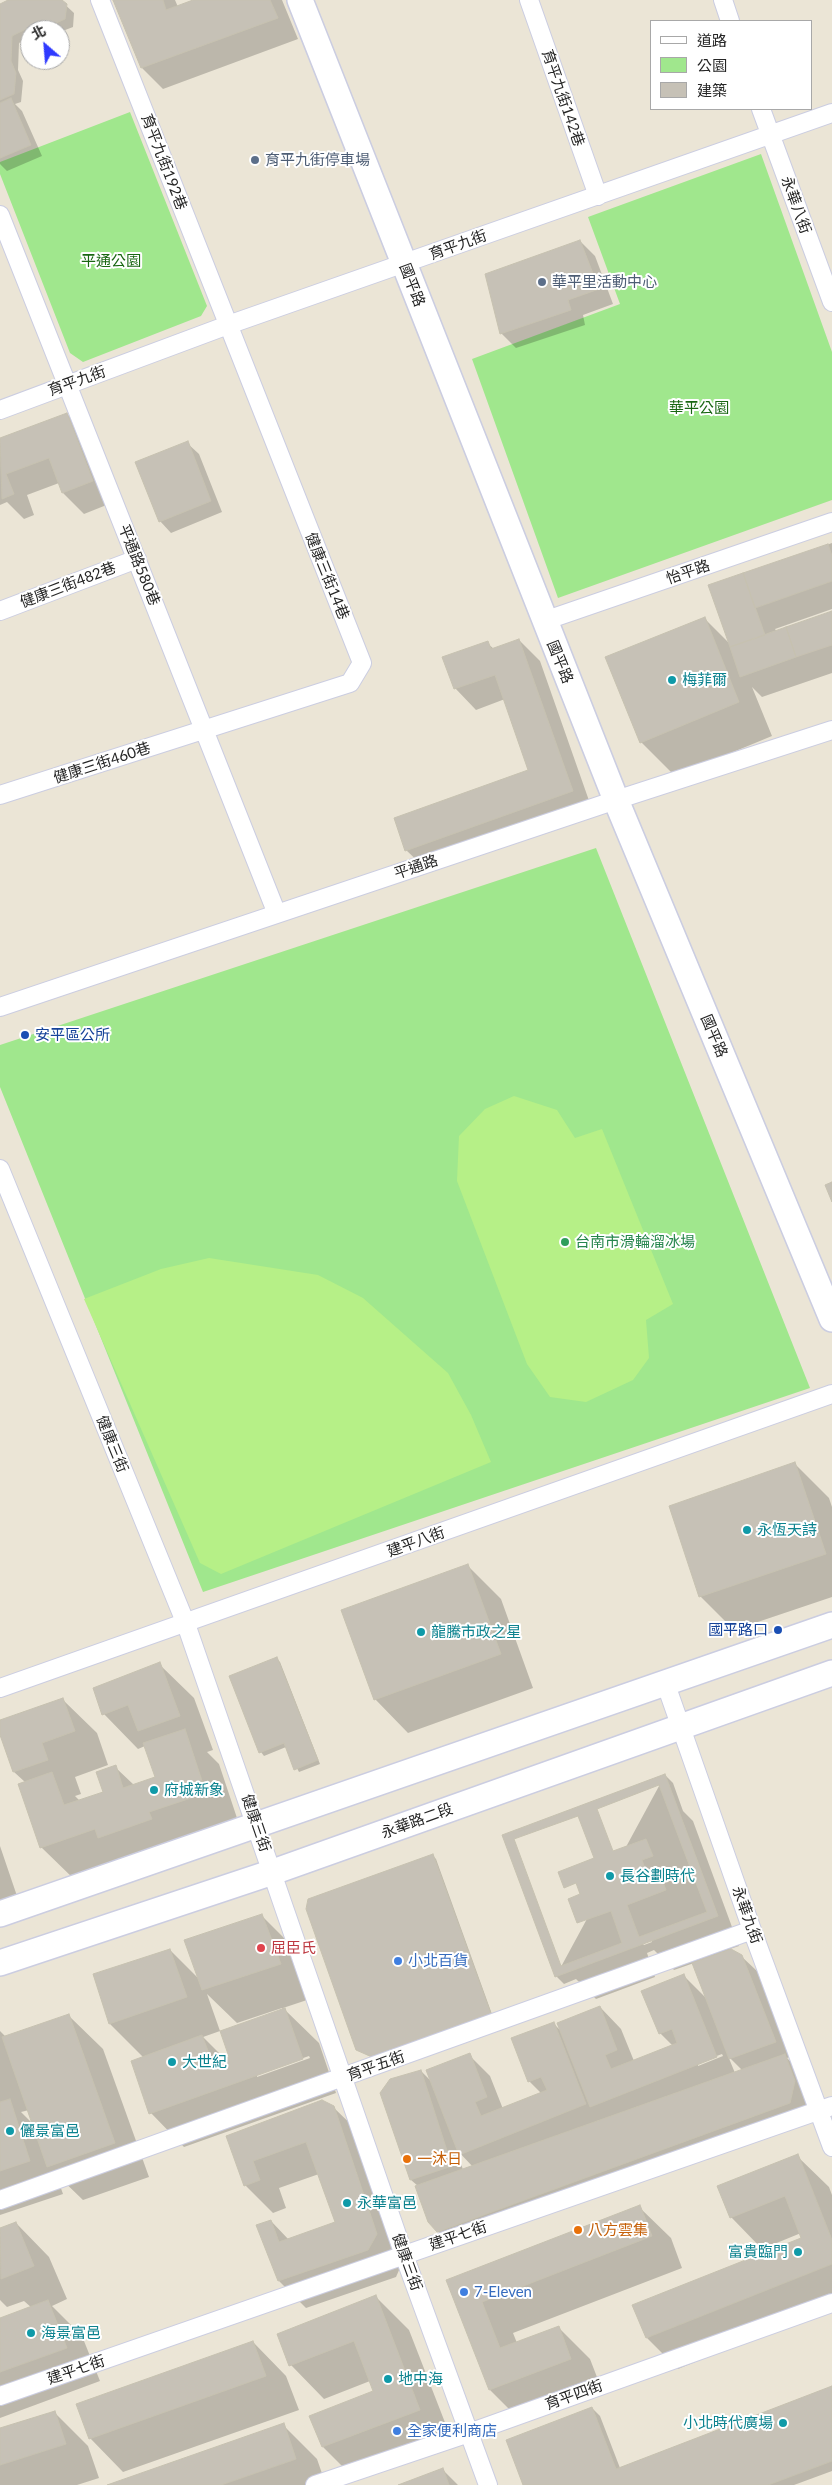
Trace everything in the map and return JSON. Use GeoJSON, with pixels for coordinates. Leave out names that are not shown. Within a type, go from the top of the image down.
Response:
{"type":"FeatureCollection","features":[{"type":"Feature","properties":{"kind":"street","name":"育平九街192巷"},"geometry":{"type":"LineString","coordinates":[[100,0],[228,325]]}},
{"type":"Feature","properties":{"kind":"street","name":"國平路"},"geometry":{"type":"LineString","coordinates":[[300,0],[616,800],[832,1319]]}},
{"type":"Feature","properties":{"kind":"street","name":"育平九街142巷"},"geometry":{"type":"LineString","coordinates":[[528,0],[598,196]]}},
{"type":"Feature","properties":{"kind":"street"},"geometry":{"type":"LineString","coordinates":[[723,0],[730,20]]}},
{"type":"Feature","properties":{"kind":"street","name":"永華八街"},"geometry":{"type":"LineString","coordinates":[[761,110],[832,302]]}},
{"type":"Feature","properties":{"kind":"street","name":"育平九街"},"geometry":{"type":"LineString","coordinates":[[0,410],[228,325],[832,113]]}},
{"type":"Feature","properties":{"kind":"street","name":"平通路580巷"},"geometry":{"type":"LineString","coordinates":[[0,215],[277,914]]}},
{"type":"Feature","properties":{"kind":"street","name":"健康三街14巷"},"geometry":{"type":"LineString","coordinates":[[204,730],[350,683],[362,663],[228,325]]}},
{"type":"Feature","properties":{"kind":"street","name":"怡平路"},"geometry":{"type":"LineString","coordinates":[[544,621],[832,522]]}},
{"type":"Feature","properties":{"kind":"street","name":"健康三街482巷"},"geometry":{"type":"LineString","coordinates":[[0,611],[136,560]]}},
{"type":"Feature","properties":{"kind":"street","name":"健康三街460巷"},"geometry":{"type":"LineString","coordinates":[[0,795],[204,730]]}},
{"type":"Feature","properties":{"kind":"street","name":"平通路"},"geometry":{"type":"LineString","coordinates":[[0,1007],[616,800],[832,730]]}},
{"type":"Feature","properties":{"kind":"street","name":"健康三街"},"geometry":{"type":"LineString","coordinates":[[0,1169],[186,1624],[404,2255],[488,2485]]}},
{"type":"Feature","properties":{"kind":"street","name":"建平八街"},"geometry":{"type":"LineString","coordinates":[[0,1688],[186,1624],[832,1394]]}},
{"type":"Feature","properties":{"kind":"street"},"geometry":{"type":"LineString","coordinates":[[0,1914],[832,1625]]}},
{"type":"Feature","properties":{"kind":"street","name":"永華路二段"},"geometry":{"type":"LineString","coordinates":[[0,1963],[273,1872],[832,1673]]}},
{"type":"Feature","properties":{"kind":"street","name":"永華九街"},"geometry":{"type":"LineString","coordinates":[[665,1682],[752,1930],[826,2108],[832,2147]]}},
{"type":"Feature","properties":{"kind":"street","name":"育平五街"},"geometry":{"type":"LineString","coordinates":[[0,2200],[752,1930]]}},
{"type":"Feature","properties":{"kind":"street","name":"建平七街"},"geometry":{"type":"LineString","coordinates":[[0,2396],[826,2108]]}},
{"type":"Feature","properties":{"kind":"street","name":"育平四街"},"geometry":{"type":"LineString","coordinates":[[315,2485],[469,2433],[832,2303]]}},
{"type":"Feature","properties":{"kind":"green space","name":"平通公園"},"geometry":{"type":"Polygon","coordinates":[[[130,112],[207,306],[201,316],[83,362],[70,353],[0,174],[0,162],[130,112]]]}},
{"type":"Feature","properties":{"kind":"green space","name":"華平公園"},"geometry":{"type":"Polygon","coordinates":[[[761,154],[832,352],[832,500],[558,598],[472,359],[620,304],[588,217],[761,154]]]}},
{"type":"Feature","properties":{"kind":"green space"},"geometry":{"type":"Polygon","coordinates":[[[596,848],[810,1388],[203,1592],[0,1087],[0,1045],[596,848]]]}},
{"type":"Feature","properties":{"kind":"green space","name":"台南市滑輪溜冰場"},"geometry":{"type":"Polygon","coordinates":[[[514,1096],[557,1110],[575,1138],[602,1129],[673,1304],[646,1320],[649,1358],[633,1380],[586,1402],[550,1397],[527,1364],[457,1181],[459,1136],[485,1109],[514,1096]]]}},
{"type":"Feature","properties":{"kind":"green space"},"geometry":{"type":"Polygon","coordinates":[[[209,1258],[318,1275],[363,1298],[448,1373],[471,1415],[491,1462],[221,1574],[200,1563],[84,1299],[161,1269],[209,1258]]]}},
{"type":"Feature","properties":{"kind":"building"},"geometry":{"type":"Polygon","coordinates":[[[8,0],[62,0],[67,4],[65,19],[63,20],[20,20],[20,32],[12,36],[11,61],[16,73],[14,94],[0,100],[0,4],[8,0]]]}},
{"type":"Feature","properties":{"kind":"building"},"geometry":{"type":"Polygon","coordinates":[[[113,0],[163,0],[166,10],[193,0],[270,0],[278,18],[141,68],[113,0]]]}},
{"type":"Feature","properties":{"kind":"building"},"geometry":{"type":"Polygon","coordinates":[[[11,98],[31,145],[0,158],[0,103],[11,98]]]}},
{"type":"Feature","properties":{"kind":"building","name":"華平里活動中心"},"geometry":{"type":"Polygon","coordinates":[[[580,240],[599,289],[568,300],[571,310],[500,334],[485,274],[580,240]]]}},
{"type":"Feature","properties":{"kind":"building"},"geometry":{"type":"Polygon","coordinates":[[[67,413],[93,481],[62,493],[49,458],[6,474],[14,494],[2,499],[0,438],[67,413]]]}},
{"type":"Feature","properties":{"kind":"building"},"geometry":{"type":"Polygon","coordinates":[[[188,441],[211,501],[159,522],[135,462],[188,441]]]}},
{"type":"Feature","properties":{"kind":"building"},"geometry":{"type":"Polygon","coordinates":[[[828,544],[832,556],[832,581],[755,608],[743,573],[828,544]]]}},
{"type":"Feature","properties":{"kind":"building"},"geometry":{"type":"Polygon","coordinates":[[[743,573],[765,635],[730,647],[708,585],[743,573]]]}},
{"type":"Feature","properties":{"kind":"building"},"geometry":{"type":"Polygon","coordinates":[[[832,611],[832,645],[796,657],[786,627],[832,611]]]}},
{"type":"Feature","properties":{"kind":"building","name":"梅菲爾"},"geometry":{"type":"Polygon","coordinates":[[[705,617],[739,702],[640,743],[605,657],[705,617]]]}},
{"type":"Feature","properties":{"kind":"building"},"geometry":{"type":"Polygon","coordinates":[[[786,627],[796,657],[740,677],[730,647],[786,627]]]}},
{"type":"Feature","properties":{"kind":"building"},"geometry":{"type":"Polygon","coordinates":[[[519,639],[573,791],[405,851],[394,818],[528,770],[495,675],[454,689],[442,657],[488,641],[491,649],[519,639]]]}},
{"type":"Feature","properties":{"kind":"building"},"geometry":{"type":"Polygon","coordinates":[[[832,1182],[832,1202],[825,1185],[832,1182]]]}},
{"type":"Feature","properties":{"kind":"building","name":"永恆天詩"},"geometry":{"type":"Polygon","coordinates":[[[795,1462],[826,1554],[699,1597],[669,1506],[795,1462]]]}},
{"type":"Feature","properties":{"kind":"building","name":"龍騰市政之星"},"geometry":{"type":"Polygon","coordinates":[[[468,1564],[501,1654],[374,1700],[341,1610],[468,1564]]]}},
{"type":"Feature","properties":{"kind":"building"},"geometry":{"type":"Polygon","coordinates":[[[277,1657],[318,1760],[294,1770],[284,1743],[259,1753],[229,1676],[277,1657]]]}},
{"type":"Feature","properties":{"kind":"building"},"geometry":{"type":"Polygon","coordinates":[[[160,1662],[180,1716],[138,1731],[128,1705],[102,1715],[93,1688],[160,1662]]]}},
{"type":"Feature","properties":{"kind":"building"},"geometry":{"type":"Polygon","coordinates":[[[63,1698],[75,1731],[42,1743],[48,1760],[13,1772],[0,1735],[0,1720],[63,1698]]]}},
{"type":"Feature","properties":{"kind":"building","name":"府城新象"},"geometry":{"type":"Polygon","coordinates":[[[185,1729],[206,1793],[149,1812],[152,1819],[98,1838],[95,1829],[40,1848],[18,1784],[52,1772],[64,1805],[103,1792],[96,1772],[116,1765],[123,1788],[155,1777],[143,1743],[185,1729]]]}},
{"type":"Feature","properties":{"kind":"building","name":"長谷劃時代"},"geometry":{"type":"Polygon","coordinates":[[[665,1774],[718,1916],[555,1977],[502,1835],[665,1774]]]}},
{"type":"Feature","properties":{"kind":"building"},"geometry":{"type":"Polygon","coordinates":[[[659,1785],[707,1912],[639,1937],[627,1905],[666,1890],[657,1867],[646,1872],[642,1860],[653,1856],[646,1839],[613,1851],[597,1809],[659,1785]]]}},
{"type":"Feature","properties":{"kind":"building"},"geometry":{"type":"Polygon","coordinates":[[[578,1816],[594,1858],[558,1872],[564,1888],[576,1883],[580,1894],[568,1899],[577,1923],[611,1911],[622,1943],[561,1966],[514,1839],[578,1816]]]}},
{"type":"Feature","properties":{"kind":"building","name":"小北百貨"},"geometry":{"type":"Polygon","coordinates":[[[433,1854],[491,2014],[372,2057],[356,2050],[306,1909],[308,1899],[433,1854]]]}},
{"type":"Feature","properties":{"kind":"building"},"geometry":{"type":"Polygon","coordinates":[[[262,1914],[281,1964],[202,1990],[184,1940],[262,1914]]]}},
{"type":"Feature","properties":{"kind":"building"},"geometry":{"type":"Polygon","coordinates":[[[170,1949],[187,1997],[109,2024],[93,1974],[170,1949]]]}},
{"type":"Feature","properties":{"kind":"building"},"geometry":{"type":"Polygon","coordinates":[[[731,1949],[742,1955],[776,2042],[729,2059],[692,1963],[731,1949]]]}},
{"type":"Feature","properties":{"kind":"building"},"geometry":{"type":"Polygon","coordinates":[[[684,1974],[717,2057],[590,2107],[557,2023],[600,2006],[617,2050],[605,2055],[611,2069],[677,2043],[672,2029],[659,2034],[641,1991],[684,1974]]]}},
{"type":"Feature","properties":{"kind":"building","name":"大世紀"},"geometry":{"type":"Polygon","coordinates":[[[285,2008],[303,2059],[149,2114],[131,2061],[202,2035],[213,2064],[229,2057],[220,2031],[285,2008]]]}},
{"type":"Feature","properties":{"kind":"building"},"geometry":{"type":"Polygon","coordinates":[[[69,2014],[115,2143],[47,2167],[2,2037],[69,2014]]]}},
{"type":"Feature","properties":{"kind":"building"},"geometry":{"type":"Polygon","coordinates":[[[554,2022],[586,2104],[459,2155],[426,2070],[470,2053],[487,2097],[475,2102],[481,2116],[547,2090],[541,2077],[528,2082],[511,2038],[554,2022]]]}},
{"type":"Feature","properties":{"kind":"building"},"geometry":{"type":"Polygon","coordinates":[[[785,2054],[795,2081],[790,2103],[437,2232],[428,2222],[415,2186],[785,2054]]]}},
{"type":"Feature","properties":{"kind":"building"},"geometry":{"type":"Polygon","coordinates":[[[421,2070],[452,2166],[410,2180],[380,2093],[390,2079],[421,2070]]]}},
{"type":"Feature","properties":{"kind":"building","name":"儷景富邑"},"geometry":{"type":"Polygon","coordinates":[[[10,2099],[30,2161],[0,2171],[0,2102],[10,2099]]]}},
{"type":"Feature","properties":{"kind":"building","name":"永華富邑"},"geometry":{"type":"Polygon","coordinates":[[[322,2100],[334,2106],[377,2234],[368,2250],[278,2281],[256,2225],[271,2220],[279,2242],[335,2222],[306,2142],[253,2161],[260,2180],[244,2186],[226,2136],[322,2100]]]}},
{"type":"Feature","properties":{"kind":"building","name":"富貴臨門"},"geometry":{"type":"Polygon","coordinates":[[[798,2154],[832,2240],[832,2264],[646,2338],[632,2305],[801,2238],[785,2196],[730,2218],[717,2186],[798,2154]]]}},
{"type":"Feature","properties":{"kind":"building"},"geometry":{"type":"Polygon","coordinates":[[[640,2205],[652,2236],[482,2302],[500,2348],[559,2326],[571,2359],[489,2390],[446,2280],[640,2205]]]}},
{"type":"Feature","properties":{"kind":"building"},"geometry":{"type":"Polygon","coordinates":[[[16,2222],[34,2266],[1,2279],[0,2228],[16,2222]]]}},
{"type":"Feature","properties":{"kind":"building","name":"地中海"},"geometry":{"type":"Polygon","coordinates":[[[376,2295],[420,2410],[322,2447],[309,2416],[373,2391],[354,2341],[289,2366],[277,2334],[376,2295]]]}},
{"type":"Feature","properties":{"kind":"building","name":"海景富邑"},"geometry":{"type":"Polygon","coordinates":[[[48,2300],[67,2348],[0,2372],[0,2318],[48,2300]]]}},
{"type":"Feature","properties":{"kind":"building"},"geometry":{"type":"Polygon","coordinates":[[[253,2341],[266,2376],[89,2439],[76,2404],[253,2341]]]}},
{"type":"Feature","properties":{"kind":"building","name":"小北時代廣場"},"geometry":{"type":"Polygon","coordinates":[[[832,2386],[832,2461],[768,2485],[523,2485],[506,2440],[592,2407],[616,2469],[832,2386]]]}},
{"type":"Feature","properties":{"kind":"building"},"geometry":{"type":"Polygon","coordinates":[[[55,2411],[66,2444],[0,2465],[0,2428],[55,2411]]]}},
{"type":"Feature","properties":{"kind":"building"},"geometry":{"type":"Polygon","coordinates":[[[284,2423],[296,2459],[221,2485],[107,2485],[284,2423]]]}},
{"type":"Feature","properties":{"kind":"building"},"geometry":{"type":"Polygon","coordinates":[[[443,2468],[449,2485],[398,2485],[443,2468]]]}},
{"type":"Feature","properties":{"kind":"place","name":"育平九街停車場"},"geometry":{"type":"Point","coordinates":[255,160]}},
{"type":"Feature","properties":{"kind":"place","name":"華平里活動中心"},"geometry":{"type":"Point","coordinates":[542,282]}},
{"type":"Feature","properties":{"kind":"place","name":"梅菲爾"},"geometry":{"type":"Point","coordinates":[672,680]}},
{"type":"Feature","properties":{"kind":"place","name":"安平區公所"},"geometry":{"type":"Point","coordinates":[25,1035]}},
{"type":"Feature","properties":{"kind":"place","name":"台南市滑輪溜冰場"},"geometry":{"type":"Point","coordinates":[565,1242]}},
{"type":"Feature","properties":{"kind":"place","name":"永恆天詩"},"geometry":{"type":"Point","coordinates":[747,1530]}},
{"type":"Feature","properties":{"kind":"place","name":"國平路口"},"geometry":{"type":"Point","coordinates":[778,1630]}},
{"type":"Feature","properties":{"kind":"place","name":"龍騰市政之星"},"geometry":{"type":"Point","coordinates":[421,1632]}},
{"type":"Feature","properties":{"kind":"place","name":"府城新象"},"geometry":{"type":"Point","coordinates":[154,1790]}},
{"type":"Feature","properties":{"kind":"place","name":"長谷劃時代"},"geometry":{"type":"Point","coordinates":[610,1876]}},
{"type":"Feature","properties":{"kind":"place","name":"屈臣氏"},"geometry":{"type":"Point","coordinates":[261,1948]}},
{"type":"Feature","properties":{"kind":"place","name":"小北百貨"},"geometry":{"type":"Point","coordinates":[398,1961]}},
{"type":"Feature","properties":{"kind":"place","name":"大世紀"},"geometry":{"type":"Point","coordinates":[172,2062]}},
{"type":"Feature","properties":{"kind":"place","name":"儷景富邑"},"geometry":{"type":"Point","coordinates":[10,2131]}},
{"type":"Feature","properties":{"kind":"place","name":"一沐日"},"geometry":{"type":"Point","coordinates":[407,2159]}},
{"type":"Feature","properties":{"kind":"place","name":"永華富邑"},"geometry":{"type":"Point","coordinates":[347,2203]}},
{"type":"Feature","properties":{"kind":"place","name":"八方雲集"},"geometry":{"type":"Point","coordinates":[578,2230]}},
{"type":"Feature","properties":{"kind":"place","name":"富貴臨門"},"geometry":{"type":"Point","coordinates":[798,2252]}},
{"type":"Feature","properties":{"kind":"place","name":"7-Eleven"},"geometry":{"type":"Point","coordinates":[464,2292]}},
{"type":"Feature","properties":{"kind":"place","name":"海景富邑"},"geometry":{"type":"Point","coordinates":[31,2333]}},
{"type":"Feature","properties":{"kind":"place","name":"地中海"},"geometry":{"type":"Point","coordinates":[388,2379]}},
{"type":"Feature","properties":{"kind":"place","name":"小北時代廣場"},"geometry":{"type":"Point","coordinates":[783,2423]}},
{"type":"Feature","properties":{"kind":"place","name":"全家便利商店"},"geometry":{"type":"Point","coordinates":[397,2431]}}]}
